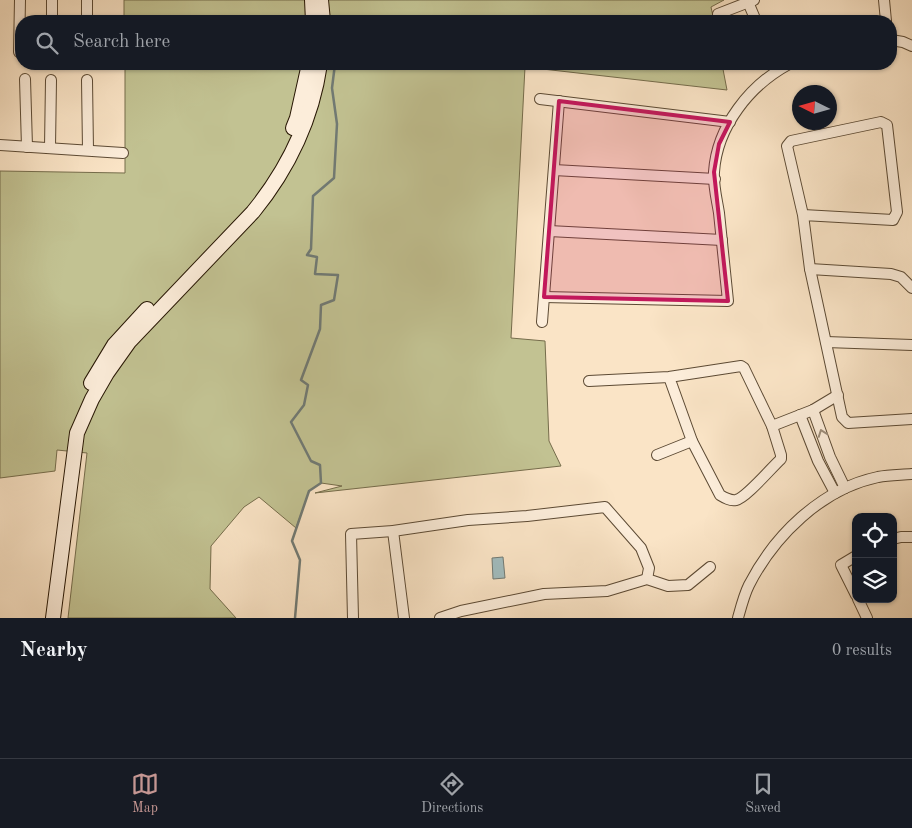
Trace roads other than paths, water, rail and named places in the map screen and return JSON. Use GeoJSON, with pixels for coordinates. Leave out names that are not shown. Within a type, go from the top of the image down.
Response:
{"type":"FeatureCollection","features":[{"type":"Feature","properties":{"kind":"main road"},"geometry":{"type":"LineString","coordinates":[[312,0],[313,15]]}},
{"type":"Feature","properties":{"kind":"main road"},"geometry":{"type":"LineString","coordinates":[[321,0],[322,15]]}},
{"type":"Feature","properties":{"kind":"main road"},"geometry":{"type":"LineString","coordinates":[[247,211],[284,151],[298,118],[308,70]]}},
{"type":"Feature","properties":{"kind":"main road"},"geometry":{"type":"LineString","coordinates":[[44,618],[73,433],[80,402],[101,364],[125,331],[247,211],[267,194],[289,159],[308,116],[319,70]]}},
{"type":"Feature","properties":{"kind":"main road"},"geometry":{"type":"LineString","coordinates":[[53,618],[73,433]]}},
{"type":"Feature","properties":{"kind":"street"},"geometry":{"type":"LineString","coordinates":[[20,0],[20,15]]}},
{"type":"Feature","properties":{"kind":"street"},"geometry":{"type":"LineString","coordinates":[[52,0],[52,15]]}},
{"type":"Feature","properties":{"kind":"street"},"geometry":{"type":"LineString","coordinates":[[87,0],[87,15]]}},
{"type":"Feature","properties":{"kind":"street"},"geometry":{"type":"LineString","coordinates":[[884,0],[885,15]]}},
{"type":"Feature","properties":{"kind":"street"},"geometry":{"type":"LineString","coordinates":[[718,14],[751,1],[754,15]]}},
{"type":"Feature","properties":{"kind":"street"},"geometry":{"type":"LineString","coordinates":[[897,41],[912,46]]}},
{"type":"Feature","properties":{"kind":"street"},"geometry":{"type":"LineString","coordinates":[[544,297],[728,300],[714,172],[719,144],[730,122],[761,81],[773,70]]}},
{"type":"Feature","properties":{"kind":"street"},"geometry":{"type":"LineString","coordinates":[[25,79],[27,147]]}},
{"type":"Feature","properties":{"kind":"street"},"geometry":{"type":"LineString","coordinates":[[50,147],[51,80]]}},
{"type":"Feature","properties":{"kind":"street"},"geometry":{"type":"LineString","coordinates":[[87,80],[88,150]]}},
{"type":"Feature","properties":{"kind":"street"},"geometry":{"type":"LineString","coordinates":[[540,99],[730,122]]}},
{"type":"Feature","properties":{"kind":"street"},"geometry":{"type":"LineString","coordinates":[[542,322],[559,101]]}},
{"type":"Feature","properties":{"kind":"street"},"geometry":{"type":"LineString","coordinates":[[803,215],[893,220],[897,212],[888,125],[881,122],[788,143],[787,146],[803,215],[810,269],[842,417],[848,423],[912,419]]}},
{"type":"Feature","properties":{"kind":"street"},"geometry":{"type":"LineString","coordinates":[[0,145],[123,153]]}},
{"type":"Feature","properties":{"kind":"street"},"geometry":{"type":"LineString","coordinates":[[554,170],[715,179]]}},
{"type":"Feature","properties":{"kind":"street"},"geometry":{"type":"LineString","coordinates":[[549,231],[722,240]]}},
{"type":"Feature","properties":{"kind":"street"},"geometry":{"type":"LineString","coordinates":[[810,269],[891,274],[901,276],[912,288]]}},
{"type":"Feature","properties":{"kind":"street"},"geometry":{"type":"LineString","coordinates":[[826,342],[912,345]]}},
{"type":"Feature","properties":{"kind":"street"},"geometry":{"type":"LineString","coordinates":[[588,381],[669,377],[741,366],[744,368],[772,426],[782,455],[781,459],[744,495],[736,500],[727,499],[720,495],[692,441],[669,377]]}},
{"type":"Feature","properties":{"kind":"street"},"geometry":{"type":"LineString","coordinates":[[772,426],[813,410],[838,395]]}},
{"type":"Feature","properties":{"kind":"street"},"geometry":{"type":"LineString","coordinates":[[813,410],[830,457],[845,488]]}},
{"type":"Feature","properties":{"kind":"street"},"geometry":{"type":"LineString","coordinates":[[800,415],[818,461],[835,493]]}},
{"type":"Feature","properties":{"kind":"street"},"geometry":{"type":"LineString","coordinates":[[657,455],[692,441]]}},
{"type":"Feature","properties":{"kind":"street"},"geometry":{"type":"LineString","coordinates":[[738,618],[748,587],[766,556],[792,526],[815,506],[845,488],[877,477],[912,474]]}},
{"type":"Feature","properties":{"kind":"street"},"geometry":{"type":"LineString","coordinates":[[353,618],[351,534],[468,520],[605,508],[641,548],[649,568],[647,579]]}},
{"type":"Feature","properties":{"kind":"street"},"geometry":{"type":"LineString","coordinates":[[394,530],[404,618]]}},
{"type":"Feature","properties":{"kind":"street"},"geometry":{"type":"LineString","coordinates":[[897,538],[912,537]]}},
{"type":"Feature","properties":{"kind":"street"},"geometry":{"type":"LineString","coordinates":[[852,558],[841,565],[852,587]]}},
{"type":"Feature","properties":{"kind":"street"},"geometry":{"type":"LineString","coordinates":[[440,618],[461,611],[544,594],[607,591],[647,579],[668,586],[688,585],[710,567]]}},
{"type":"Feature","properties":{"kind":"street"},"geometry":{"type":"LineString","coordinates":[[860,603],[867,618]]}},
{"type":"Feature","properties":{"kind":"water"},"geometry":{"type":"Polygon","coordinates":[[[503,557],[505,578],[493,579],[492,558],[503,557]]]}},
{"type":"Feature","properties":{"kind":"waterway"},"geometry":{"type":"LineString","coordinates":[[295,618],[300,560],[292,541],[309,491],[321,483],[320,465],[311,461],[291,422],[304,405],[308,385],[301,380],[320,329],[321,305],[334,300],[338,275],[315,274],[317,257],[307,255],[311,249],[313,196],[334,178],[337,124],[332,88],[334,70]]}}]}
